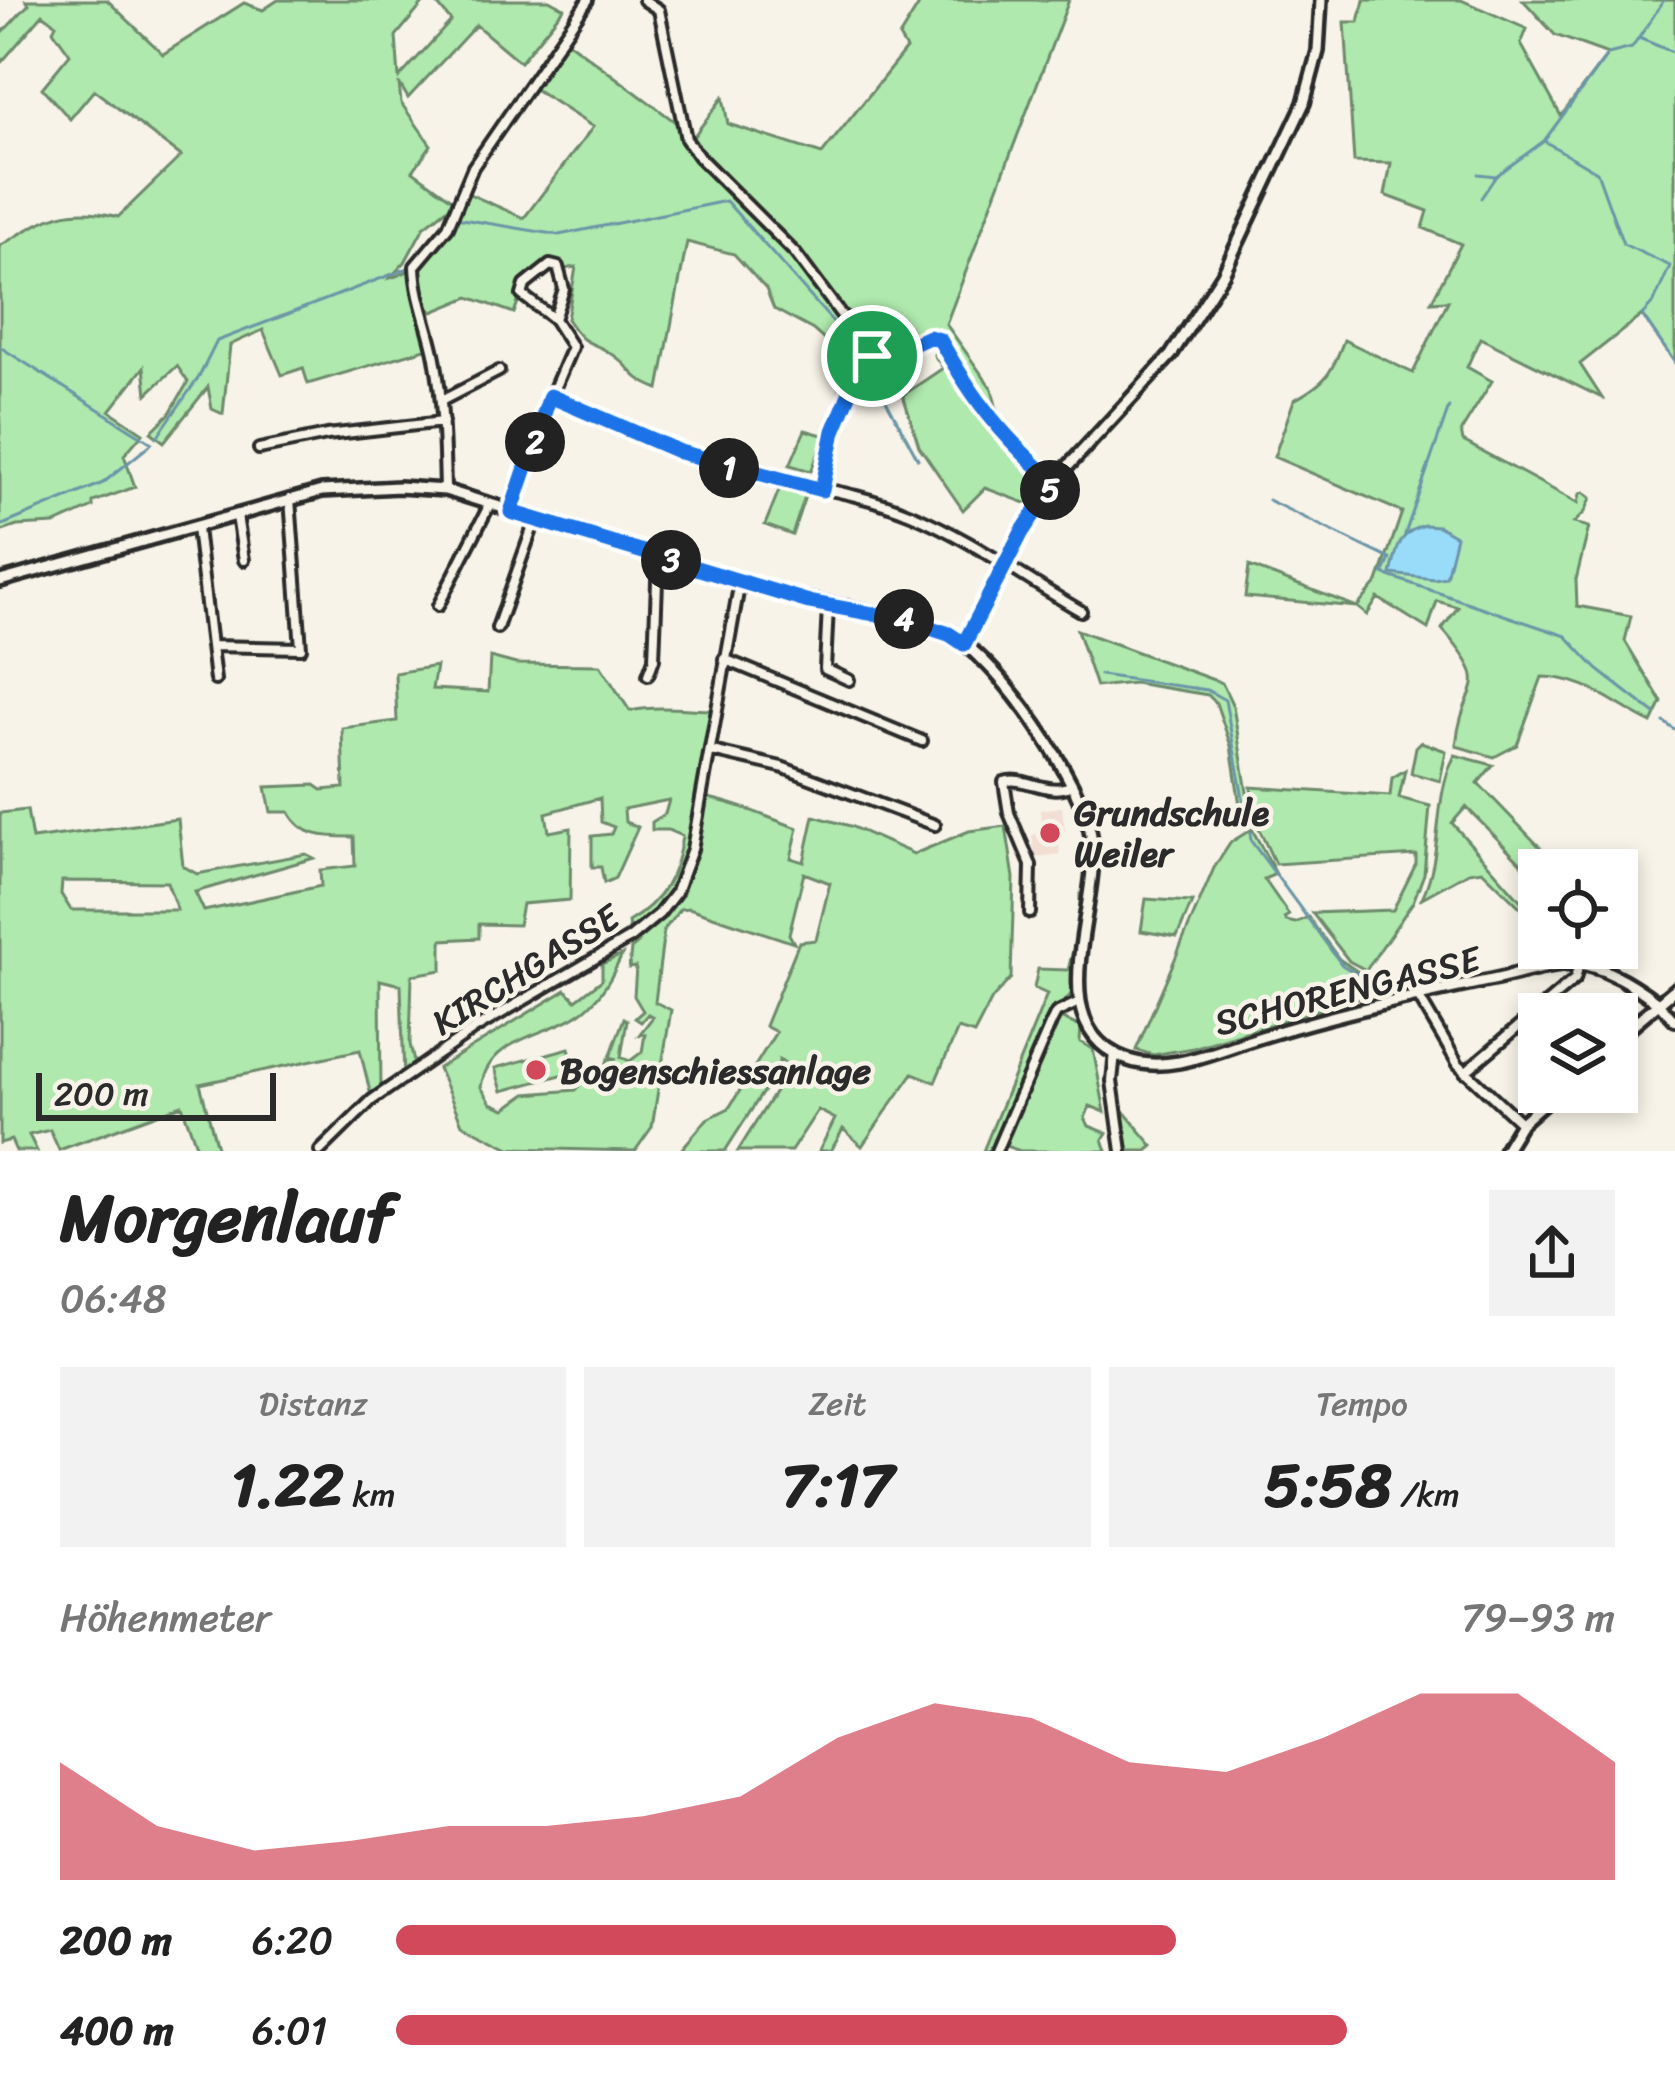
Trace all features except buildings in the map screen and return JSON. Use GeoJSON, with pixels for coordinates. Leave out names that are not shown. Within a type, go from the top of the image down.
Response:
{"type":"FeatureCollection","features":[{"type":"Feature","properties":{"kind":"street"},"geometry":{"type":"LineString","coordinates":[[445,490],[441,401],[416,293],[415,266],[450,222],[473,167],[588,0]]}},
{"type":"Feature","properties":{"kind":"street"},"geometry":{"type":"LineString","coordinates":[[644,0],[659,10]]}},
{"type":"Feature","properties":{"kind":"street"},"geometry":{"type":"LineString","coordinates":[[665,0],[659,10],[679,112],[686,139],[698,156],[795,253],[872,356],[881,359],[929,337],[940,340],[981,409],[1055,483]]}},
{"type":"Feature","properties":{"kind":"street"},"geometry":{"type":"LineString","coordinates":[[964,644],[1055,483],[1171,355],[1223,274],[1304,103],[1318,51],[1321,0]]}},
{"type":"Feature","properties":{"kind":"street"},"geometry":{"type":"LineString","coordinates":[[511,512],[572,346],[554,319],[522,295],[525,285],[550,265],[558,267],[564,289],[554,319]]}},
{"type":"Feature","properties":{"kind":"street"},"geometry":{"type":"LineString","coordinates":[[822,490],[834,431],[864,359],[872,356]]}},
{"type":"Feature","properties":{"kind":"street"},"geometry":{"type":"LineString","coordinates":[[441,401],[499,371]]}},
{"type":"Feature","properties":{"kind":"street"},"geometry":{"type":"LineString","coordinates":[[550,396],[680,452],[911,514],[959,537],[1081,611]]}},
{"type":"Feature","properties":{"kind":"street"},"geometry":{"type":"LineString","coordinates":[[259,449],[327,435],[443,422]]}},
{"type":"Feature","properties":{"kind":"street"},"geometry":{"type":"LineString","coordinates":[[0,581],[322,491],[445,490],[740,581],[949,634],[992,666],[1028,715],[1085,810],[1093,867],[1077,983],[1079,1002],[1089,1028],[1115,1053],[1112,1081],[1122,1151]]}},
{"type":"Feature","properties":{"kind":"street"},"geometry":{"type":"LineString","coordinates":[[211,646],[301,648],[290,499]]}},
{"type":"Feature","properties":{"kind":"street"},"geometry":{"type":"LineString","coordinates":[[437,606],[490,505]]}},
{"type":"Feature","properties":{"kind":"street"},"geometry":{"type":"LineString","coordinates":[[237,516],[244,560]]}},
{"type":"Feature","properties":{"kind":"street"},"geometry":{"type":"LineString","coordinates":[[497,628],[535,521]]}},
{"type":"Feature","properties":{"kind":"street"},"geometry":{"type":"LineString","coordinates":[[197,528],[215,680]]}},
{"type":"Feature","properties":{"kind":"street"},"geometry":{"type":"LineString","coordinates":[[649,675],[654,659],[658,556]]}},
{"type":"Feature","properties":{"kind":"street","name":"KIRCHGASSE"},"geometry":{"type":"LineString","coordinates":[[320,1151],[372,1100],[476,1028],[630,938],[676,892],[692,849],[740,581]]}},
{"type":"Feature","properties":{"kind":"street"},"geometry":{"type":"LineString","coordinates":[[828,606],[825,669],[850,680]]}},
{"type":"Feature","properties":{"kind":"street"},"geometry":{"type":"LineString","coordinates":[[724,658],[922,741]]}},
{"type":"Feature","properties":{"kind":"street"},"geometry":{"type":"LineString","coordinates":[[712,751],[781,767],[935,825]]}},
{"type":"Feature","properties":{"kind":"street"},"geometry":{"type":"LineString","coordinates":[[1030,913],[1031,865],[1009,813],[1004,782],[1013,779],[1059,790],[1072,785]]}},
{"type":"Feature","properties":{"kind":"street","name":"SCHORENGASSE"},"geometry":{"type":"LineString","coordinates":[[1115,1053],[1155,1066],[1418,996],[1554,969]]}},
{"type":"Feature","properties":{"kind":"street"},"geometry":{"type":"LineString","coordinates":[[1465,1072],[1575,979],[1578,969]]}},
{"type":"Feature","properties":{"kind":"street"},"geometry":{"type":"LineString","coordinates":[[1594,969],[1658,1003],[1675,1021]]}},
{"type":"Feature","properties":{"kind":"street"},"geometry":{"type":"LineString","coordinates":[[1638,1021],[1675,988]]}},
{"type":"Feature","properties":{"kind":"street"},"geometry":{"type":"LineString","coordinates":[[1418,996],[1465,1072],[1521,1123]]}},
{"type":"Feature","properties":{"kind":"street"},"geometry":{"type":"LineString","coordinates":[[996,1151],[1051,1023],[1064,1007],[1079,1002]]}},
{"type":"Feature","properties":{"kind":"street"},"geometry":{"type":"LineString","coordinates":[[1504,1151],[1532,1113]]}},
{"type":"Feature","properties":{"kind":"shaded area","name":"Grundschule Weiler"},"geometry":{"type":"Polygon","coordinates":[[[1062,807],[1065,831],[1057,832],[1060,855],[1035,858],[1032,835],[1043,833],[1040,810],[1062,807]]]}},
{"type":"Feature","properties":{"kind":"green space"},"geometry":{"type":"Polygon","coordinates":[[[26,0],[107,0],[163,54],[244,3],[263,10],[278,0],[426,0],[396,36],[399,78],[451,21],[434,0],[549,0],[564,8],[520,62],[476,25],[408,98],[399,83],[401,103],[431,145],[413,171],[456,202],[424,227],[405,262],[390,278],[417,265],[438,246],[467,193],[524,218],[593,127],[530,86],[563,38],[694,136],[723,97],[728,124],[822,154],[906,49],[899,37],[922,0],[1069,0],[946,324],[992,389],[999,418],[1059,476],[1044,477],[1031,505],[985,488],[963,510],[919,446],[903,395],[943,368],[934,355],[939,340],[929,337],[881,359],[871,356],[840,390],[838,352],[813,330],[774,309],[766,289],[734,254],[687,242],[659,389],[583,339],[567,319],[576,267],[528,275],[514,313],[469,297],[433,312],[426,305],[418,309],[432,347],[308,384],[303,368],[282,375],[263,330],[230,345],[223,414],[212,409],[208,387],[164,442],[151,432],[170,413],[188,382],[177,366],[147,394],[144,367],[110,411],[143,433],[124,455],[135,487],[93,502],[93,507],[55,524],[0,532],[0,246],[56,216],[84,212],[118,217],[181,156],[94,90],[70,119],[42,88],[70,54],[53,30],[56,24],[43,14],[0,64],[0,35],[29,4],[26,0]]]}},
{"type":"Feature","properties":{"kind":"green space"},"geometry":{"type":"Polygon","coordinates":[[[1364,0],[1461,0],[1527,29],[1521,44],[1561,116],[1608,54],[1555,35],[1523,0],[1675,0],[1675,363],[1642,315],[1580,364],[1602,398],[1480,338],[1467,367],[1492,381],[1461,431],[1463,441],[1578,503],[1584,492],[1591,498],[1574,523],[1589,527],[1576,580],[1577,606],[1631,616],[1625,641],[1662,702],[1652,723],[1586,687],[1542,677],[1517,745],[1494,757],[1456,746],[1473,686],[1469,665],[1442,629],[1458,607],[1437,601],[1428,629],[1378,598],[1367,615],[1357,607],[1378,582],[1402,512],[1274,457],[1294,400],[1326,376],[1344,340],[1413,373],[1448,301],[1431,302],[1461,244],[1423,228],[1428,211],[1385,195],[1391,163],[1354,162],[1345,22],[1359,22],[1364,0]]]}},
{"type":"Feature","properties":{"kind":"green space"},"geometry":{"type":"Polygon","coordinates":[[[805,430],[826,436],[811,471],[790,465],[805,430]]]}},
{"type":"Feature","properties":{"kind":"green space"},"geometry":{"type":"Polygon","coordinates":[[[783,480],[808,487],[792,535],[765,525],[783,480]]]}},
{"type":"Feature","properties":{"kind":"green space"},"geometry":{"type":"Polygon","coordinates":[[[1249,566],[1357,607],[1245,597],[1249,566]]]}},
{"type":"Feature","properties":{"kind":"green space"},"geometry":{"type":"Polygon","coordinates":[[[1077,630],[1222,683],[1233,706],[1252,823],[1243,825],[1231,746],[1216,703],[1208,695],[1134,683],[1096,687],[1077,630]]]}},
{"type":"Feature","properties":{"kind":"green space"},"geometry":{"type":"Polygon","coordinates":[[[490,657],[516,664],[600,665],[630,711],[717,710],[703,797],[798,828],[791,858],[804,862],[814,816],[914,854],[969,831],[1006,826],[1014,878],[1011,978],[992,999],[974,1034],[958,1029],[935,1082],[913,1073],[862,1146],[843,1129],[831,1151],[819,1151],[835,1119],[818,1110],[791,1151],[738,1151],[791,1066],[779,1060],[725,1151],[680,1151],[707,1119],[729,1108],[776,1032],[765,1026],[799,942],[816,940],[830,883],[804,873],[789,934],[794,943],[680,909],[664,930],[655,1002],[671,1010],[652,1127],[635,1151],[510,1148],[462,1124],[438,1068],[566,990],[576,1000],[602,980],[602,964],[622,955],[591,1004],[497,1055],[481,1087],[491,1103],[505,1109],[526,1094],[576,1090],[582,1082],[601,1082],[608,1059],[617,1059],[610,1057],[624,1018],[621,1057],[630,1061],[642,1052],[645,1034],[639,1035],[653,1017],[648,1014],[641,1022],[635,1018],[643,1011],[634,996],[636,967],[629,968],[631,949],[643,929],[630,938],[628,922],[666,886],[682,836],[652,830],[652,822],[665,814],[669,800],[624,809],[625,822],[638,827],[615,878],[604,883],[601,867],[592,867],[592,836],[611,834],[614,827],[601,822],[600,798],[546,813],[549,832],[571,828],[570,900],[522,904],[518,925],[479,924],[479,938],[442,940],[442,970],[412,975],[410,1044],[416,1071],[404,1079],[401,985],[380,980],[381,1094],[372,1100],[360,1050],[200,1084],[218,1151],[198,1151],[182,1105],[59,1150],[50,1130],[29,1135],[37,1151],[16,1151],[11,1140],[0,1143],[0,813],[27,810],[32,839],[178,819],[183,866],[197,874],[306,854],[314,858],[195,892],[204,911],[321,886],[320,870],[355,866],[354,837],[317,834],[301,827],[289,812],[271,812],[266,787],[344,788],[342,728],[397,721],[395,673],[436,666],[432,689],[488,692],[490,657]],[[62,881],[61,894],[71,910],[177,910],[167,882],[62,881]]]}},
{"type":"Feature","properties":{"kind":"green space"},"geometry":{"type":"Polygon","coordinates":[[[1421,742],[1446,751],[1440,781],[1411,773],[1421,742]]]}},
{"type":"Feature","properties":{"kind":"green space"},"geometry":{"type":"Polygon","coordinates":[[[1455,755],[1493,765],[1478,783],[1542,849],[1518,849],[1518,860],[1466,807],[1452,823],[1518,897],[1518,905],[1482,870],[1469,872],[1422,898],[1455,755]]]}},
{"type":"Feature","properties":{"kind":"green space"},"geometry":{"type":"Polygon","coordinates":[[[1405,770],[1399,798],[1430,806],[1424,874],[1413,902],[1366,970],[1349,961],[1312,913],[1393,910],[1416,855],[1275,864],[1255,820],[1251,787],[1390,796],[1392,778],[1405,770]]]}},
{"type":"Feature","properties":{"kind":"green space"},"geometry":{"type":"Polygon","coordinates":[[[1252,829],[1276,874],[1264,879],[1289,915],[1286,921],[1308,917],[1339,959],[1385,990],[1193,1048],[1153,1055],[1136,1050],[1214,868],[1231,842],[1252,829]]]}},
{"type":"Feature","properties":{"kind":"green space"},"geometry":{"type":"Polygon","coordinates":[[[1080,894],[1085,895],[1073,992],[1050,1017],[996,1151],[983,1151],[1047,994],[1034,988],[1038,969],[1068,970],[1080,922],[1080,894]]]}},
{"type":"Feature","properties":{"kind":"green space"},"geometry":{"type":"Polygon","coordinates":[[[1146,899],[1192,902],[1177,937],[1141,931],[1146,899]]]}},
{"type":"Feature","properties":{"kind":"green space"},"geometry":{"type":"Polygon","coordinates":[[[1058,1017],[1081,1027],[1080,1042],[1093,1049],[1105,1112],[1090,1106],[1085,1118],[1089,1126],[1107,1133],[1103,1139],[1107,1151],[1020,1151],[1003,1145],[1058,1017]]]}},
{"type":"Feature","properties":{"kind":"green space","name":"Bogenschiessanlage"},"geometry":{"type":"Polygon","coordinates":[[[569,1048],[576,1071],[502,1091],[495,1068],[569,1048]]]}},
{"type":"Feature","properties":{"kind":"green space"},"geometry":{"type":"Polygon","coordinates":[[[1120,1107],[1153,1146],[1147,1151],[1129,1151],[1120,1107]]]}},
{"type":"Feature","properties":{"kind":"water"},"geometry":{"type":"Polygon","coordinates":[[[1424,525],[1438,526],[1456,536],[1446,577],[1391,574],[1404,537],[1424,525]]]}},
{"type":"Feature","properties":{"kind":"waterway"},"geometry":{"type":"LineString","coordinates":[[1664,0],[1632,48],[1608,54],[1544,141],[1597,172],[1623,244],[1670,266],[1654,302],[1642,315],[1675,363]]}},
{"type":"Feature","properties":{"kind":"waterway"},"geometry":{"type":"LineString","coordinates":[[1639,38],[1675,53]]}},
{"type":"Feature","properties":{"kind":"waterway"},"geometry":{"type":"LineString","coordinates":[[1478,174],[1496,176],[1544,141]]}},
{"type":"Feature","properties":{"kind":"waterway"},"geometry":{"type":"LineString","coordinates":[[1481,198],[1496,176]]}},
{"type":"Feature","properties":{"kind":"waterway"},"geometry":{"type":"LineString","coordinates":[[456,218],[559,235],[726,201],[862,355]]}},
{"type":"Feature","properties":{"kind":"waterway"},"geometry":{"type":"LineString","coordinates":[[420,254],[446,221]]}},
{"type":"Feature","properties":{"kind":"waterway"},"geometry":{"type":"LineString","coordinates":[[157,437],[199,377],[217,341],[411,267]]}},
{"type":"Feature","properties":{"kind":"waterway"},"geometry":{"type":"LineString","coordinates":[[0,347],[152,443]]}},
{"type":"Feature","properties":{"kind":"waterway"},"geometry":{"type":"LineString","coordinates":[[867,365],[918,459]]}},
{"type":"Feature","properties":{"kind":"waterway"},"geometry":{"type":"LineString","coordinates":[[1405,534],[1449,407]]}},
{"type":"Feature","properties":{"kind":"waterway"},"geometry":{"type":"LineString","coordinates":[[0,526],[103,483],[150,445]]}},
{"type":"Feature","properties":{"kind":"waterway"},"geometry":{"type":"LineString","coordinates":[[1268,500],[1390,559],[1383,574],[1566,636],[1597,669],[1655,714]]}},
{"type":"Feature","properties":{"kind":"waterway"},"geometry":{"type":"LineString","coordinates":[[1100,675],[1207,690],[1225,700],[1247,820]]}},
{"type":"Feature","properties":{"kind":"waterway"},"geometry":{"type":"LineString","coordinates":[[1664,722],[1675,730]]}},
{"type":"Feature","properties":{"kind":"waterway"},"geometry":{"type":"LineString","coordinates":[[1250,832],[1251,841],[1342,965],[1378,987]]}},
{"type":"Feature","properties":{"kind":"place","name":"Grundschule Weiler"},"geometry":{"type":"Point","coordinates":[1050,833]}},
{"type":"Feature","properties":{"kind":"place","name":"Bogenschiessanlage"},"geometry":{"type":"Point","coordinates":[536,1070]}},
{"type":"Feature","properties":{"kind":"route"},"geometry":{"type":"LineString","coordinates":[[929,337],[940,340],[981,409],[1055,483],[1022,532],[964,644],[906,620],[809,602],[511,512],[550,396],[680,452],[822,490],[834,431],[864,359],[872,356],[881,359],[929,337]]}}]}
